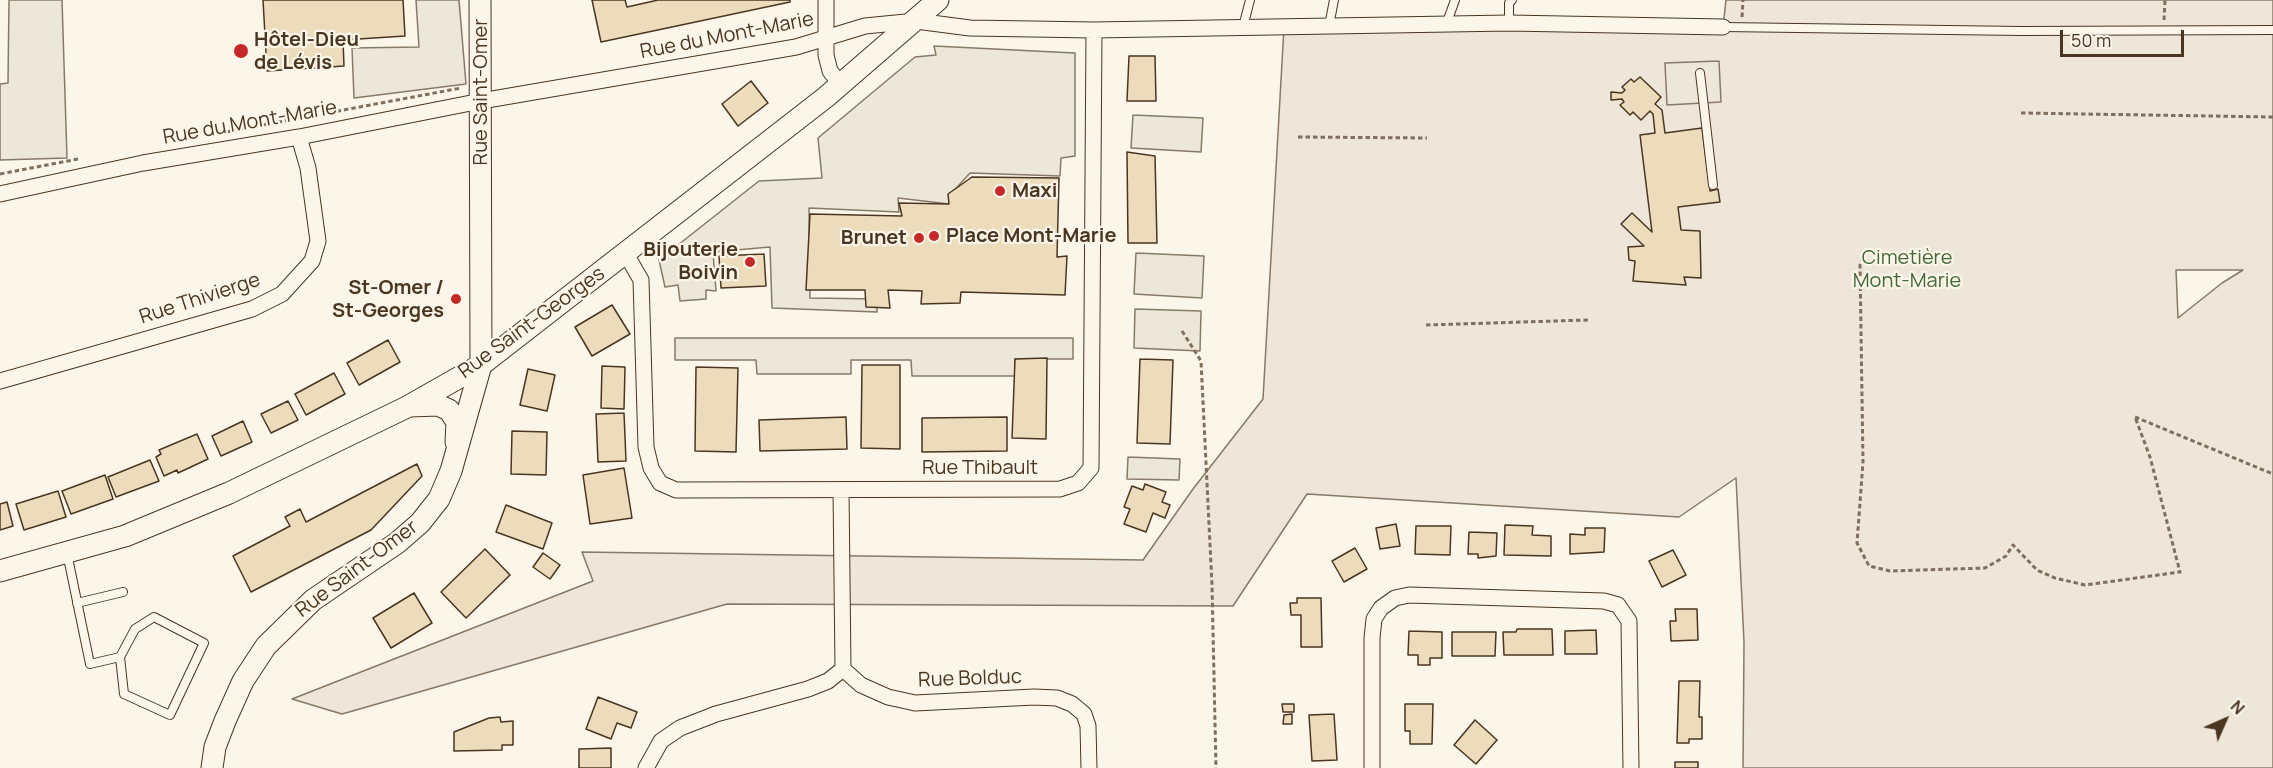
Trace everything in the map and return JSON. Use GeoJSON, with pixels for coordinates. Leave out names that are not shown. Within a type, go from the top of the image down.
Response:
{"type":"FeatureCollection","features":[{"type":"Feature","properties":{"kind":"street","name":"Rue Saint-Omer"},"geometry":{"type":"LineString","coordinates":[[212,768],[215,747],[225,721],[243,681],[266,646],[313,600],[397,543],[420,523],[439,499],[451,471],[481,365],[480,0]]}},
{"type":"Feature","properties":{"kind":"street"},"geometry":{"type":"LineString","coordinates":[[826,0],[826,55],[830,72],[841,85]]}},
{"type":"Feature","properties":{"kind":"street","name":"Rue Saint-Georges"},"geometry":{"type":"LineString","coordinates":[[0,571],[125,536],[229,494],[407,407],[481,365],[841,85],[938,0]]}},
{"type":"Feature","properties":{"kind":"street","name":"Rue du Mont-Marie"},"geometry":{"type":"LineString","coordinates":[[0,194],[143,163],[299,137],[481,101],[796,47],[864,26],[916,21],[970,28],[1094,30],[1509,23],[1724,27]]}},
{"type":"Feature","properties":{"kind":"street","name":"Rue Thibault"},"geometry":{"type":"LineString","coordinates":[[626,254],[641,280],[646,447],[651,468],[660,483],[676,490],[841,490],[1060,489],[1078,483],[1091,468],[1094,30]]}},
{"type":"Feature","properties":{"kind":"street","name":"Rue Thivierge"},"geometry":{"type":"LineString","coordinates":[[0,381],[252,309],[282,294],[312,261],[318,241],[308,168],[299,137]]}},
{"type":"Feature","properties":{"kind":"street"},"geometry":{"type":"LineString","coordinates":[[407,407],[438,405],[449,410],[457,422],[458,430],[451,471]]}},
{"type":"Feature","properties":{"kind":"street"},"geometry":{"type":"LineString","coordinates":[[646,768],[660,741],[680,728],[716,714],[808,689],[828,681],[843,669],[841,490]]}},
{"type":"Feature","properties":{"kind":"street"},"geometry":{"type":"LineString","coordinates":[[1372,768],[1374,619],[1381,608],[1395,598],[1409,595],[1604,602],[1618,605],[1629,621],[1631,768]]}},
{"type":"Feature","properties":{"kind":"street","name":"Rue Bolduc"},"geometry":{"type":"LineString","coordinates":[[843,669],[861,685],[888,697],[915,703],[1034,697],[1057,698],[1072,704],[1084,714],[1088,726],[1089,768]]}},
{"type":"Feature","properties":{"kind":"lane"},"geometry":{"type":"LineString","coordinates":[[1243,27],[1250,0]]}},
{"type":"Feature","properties":{"kind":"lane"},"geometry":{"type":"LineString","coordinates":[[1329,26],[1334,0]]}},
{"type":"Feature","properties":{"kind":"lane"},"geometry":{"type":"LineString","coordinates":[[1446,24],[1455,0]]}},
{"type":"Feature","properties":{"kind":"lane"},"geometry":{"type":"LineString","coordinates":[[1509,23],[1509,3],[1512,0]]}},
{"type":"Feature","properties":{"kind":"lane"},"geometry":{"type":"LineString","coordinates":[[1724,27],[2022,32],[2273,30]]}},
{"type":"Feature","properties":{"kind":"lane"},"geometry":{"type":"LineString","coordinates":[[1700,73],[1713,185]]}},
{"type":"Feature","properties":{"kind":"lane"},"geometry":{"type":"LineString","coordinates":[[66,552],[90,664],[120,657],[135,629],[154,617],[204,643],[170,715],[124,694],[120,657]]}},
{"type":"Feature","properties":{"kind":"lane"},"geometry":{"type":"LineString","coordinates":[[77,603],[123,592]]}},
{"type":"Feature","properties":{"kind":"path"},"geometry":{"type":"LineString","coordinates":[[2164,31],[2165,0]]}},
{"type":"Feature","properties":{"kind":"path"},"geometry":{"type":"LineString","coordinates":[[215,134],[458,87],[481,101]]}},
{"type":"Feature","properties":{"kind":"path"},"geometry":{"type":"LineString","coordinates":[[2021,113],[2273,117]]}},
{"type":"Feature","properties":{"kind":"path"},"geometry":{"type":"LineString","coordinates":[[1298,137],[1427,138]]}},
{"type":"Feature","properties":{"kind":"path"},"geometry":{"type":"LineString","coordinates":[[0,174],[79,159]]}},
{"type":"Feature","properties":{"kind":"path"},"geometry":{"type":"LineString","coordinates":[[1863,257],[1860,265],[1863,462],[1857,543],[1869,566],[1890,571],[1984,568],[2006,556],[2013,545],[2037,570],[2055,578],[2085,585],[2180,572],[2150,457],[2135,417],[2273,474]]}},
{"type":"Feature","properties":{"kind":"path"},"geometry":{"type":"LineString","coordinates":[[1426,326],[1588,320]]}},
{"type":"Feature","properties":{"kind":"path"},"geometry":{"type":"LineString","coordinates":[[1182,331],[1201,360],[1212,585],[1216,768]]}},
{"type":"Feature","properties":{"kind":"green space","name":"Cimetière Mont-Marie"},"geometry":{"type":"Polygon","coordinates":[[[1726,0],[2273,0],[2273,768],[1743,768],[1744,642],[1736,478],[1679,517],[1307,494],[1233,606],[727,604],[342,714],[292,699],[593,581],[582,552],[1143,560],[1193,489],[1263,399],[1284,27],[1723,27],[1726,0]],[[2176,270],[2178,318],[2222,283],[2243,270],[2176,270]]]}},
{"type":"Feature","properties":{"kind":"shaded area"},"geometry":{"type":"Polygon","coordinates":[[[9,0],[62,0],[67,158],[0,160],[0,84],[8,83],[9,0]]]}},
{"type":"Feature","properties":{"kind":"shaded area"},"geometry":{"type":"Polygon","coordinates":[[[416,0],[459,0],[466,84],[354,98],[352,48],[419,47],[416,0]]]}},
{"type":"Feature","properties":{"kind":"shaded area"},"geometry":{"type":"Polygon","coordinates":[[[934,46],[1075,53],[1075,156],[1061,158],[1060,176],[970,173],[950,195],[949,204],[898,198],[899,212],[809,208],[810,298],[877,299],[877,312],[772,308],[770,247],[713,252],[716,291],[706,290],[706,299],[680,301],[678,285],[665,287],[659,260],[759,181],[822,178],[818,138],[915,57],[936,55],[934,46]]]}},
{"type":"Feature","properties":{"kind":"shaded area"},"geometry":{"type":"Polygon","coordinates":[[[1719,61],[1721,102],[1667,105],[1665,63],[1719,61]]]}},
{"type":"Feature","properties":{"kind":"shaded area"},"geometry":{"type":"Polygon","coordinates":[[[1133,115],[1203,118],[1201,152],[1131,148],[1133,115]]]}},
{"type":"Feature","properties":{"kind":"shaded area"},"geometry":{"type":"Polygon","coordinates":[[[1136,253],[1204,256],[1202,298],[1134,294],[1136,253]]]}},
{"type":"Feature","properties":{"kind":"shaded area"},"geometry":{"type":"Polygon","coordinates":[[[1135,309],[1201,311],[1200,351],[1134,348],[1135,309]]]}},
{"type":"Feature","properties":{"kind":"shaded area"},"geometry":{"type":"Polygon","coordinates":[[[675,338],[1073,338],[1073,359],[1015,359],[1015,376],[912,376],[911,360],[851,360],[851,374],[757,374],[756,360],[675,360],[675,338]]]}},
{"type":"Feature","properties":{"kind":"shaded area"},"geometry":{"type":"Polygon","coordinates":[[[1128,457],[1180,459],[1179,480],[1127,479],[1128,457]]]}},
{"type":"Feature","properties":{"kind":"building"},"geometry":{"type":"Polygon","coordinates":[[[263,0],[403,0],[405,36],[343,40],[344,66],[267,71],[263,0]]]}},
{"type":"Feature","properties":{"kind":"building"},"geometry":{"type":"Polygon","coordinates":[[[592,0],[625,0],[627,7],[658,0],[790,0],[790,2],[601,42],[592,0]]]}},
{"type":"Feature","properties":{"kind":"building"},"geometry":{"type":"Polygon","coordinates":[[[1129,56],[1155,56],[1156,101],[1127,101],[1129,56]]]}},
{"type":"Feature","properties":{"kind":"building"},"geometry":{"type":"Polygon","coordinates":[[[1640,77],[1661,97],[1655,104],[1662,110],[1665,133],[1702,128],[1710,191],[1718,189],[1720,202],[1678,207],[1681,230],[1700,231],[1701,278],[1684,277],[1686,285],[1633,281],[1635,261],[1629,260],[1628,247],[1644,246],[1621,224],[1632,213],[1652,232],[1640,135],[1655,133],[1653,114],[1650,111],[1641,120],[1633,112],[1630,115],[1620,105],[1624,102],[1622,99],[1611,100],[1611,92],[1622,93],[1625,90],[1622,87],[1631,79],[1634,82],[1640,77]]]}},
{"type":"Feature","properties":{"kind":"building"},"geometry":{"type":"Polygon","coordinates":[[[751,81],[768,103],[738,126],[722,104],[751,81]]]}},
{"type":"Feature","properties":{"kind":"building"},"geometry":{"type":"Polygon","coordinates":[[[1127,152],[1155,156],[1157,243],[1128,243],[1127,152]]]}},
{"type":"Feature","properties":{"kind":"building","name":"Place Mont-Marie"},"geometry":{"type":"Polygon","coordinates":[[[972,177],[1059,178],[1057,257],[1067,256],[1065,295],[961,292],[960,303],[921,304],[922,291],[888,290],[890,308],[866,307],[865,290],[806,290],[810,214],[902,216],[899,203],[949,204],[948,194],[972,177]]]}},
{"type":"Feature","properties":{"kind":"building"},"geometry":{"type":"Polygon","coordinates":[[[764,254],[766,286],[721,288],[719,256],[764,254]]]}},
{"type":"Feature","properties":{"kind":"building"},"geometry":{"type":"Polygon","coordinates":[[[612,305],[630,334],[592,356],[575,327],[612,305]]]}},
{"type":"Feature","properties":{"kind":"building"},"geometry":{"type":"Polygon","coordinates":[[[388,340],[400,362],[359,385],[347,363],[388,340]]]}},
{"type":"Feature","properties":{"kind":"building"},"geometry":{"type":"Polygon","coordinates":[[[1047,358],[1046,439],[1012,438],[1015,359],[1047,358]]]}},
{"type":"Feature","properties":{"kind":"building"},"geometry":{"type":"Polygon","coordinates":[[[1140,359],[1173,360],[1170,444],[1137,443],[1140,359]]]}},
{"type":"Feature","properties":{"kind":"building"},"geometry":{"type":"Polygon","coordinates":[[[862,365],[900,365],[900,449],[861,448],[862,365]]]}},
{"type":"Feature","properties":{"kind":"building"},"geometry":{"type":"Polygon","coordinates":[[[602,366],[625,367],[624,409],[601,408],[602,366]]]}},
{"type":"Feature","properties":{"kind":"building"},"geometry":{"type":"Polygon","coordinates":[[[696,367],[738,368],[736,452],[695,451],[696,367]]]}},
{"type":"Feature","properties":{"kind":"building"},"geometry":{"type":"Polygon","coordinates":[[[528,369],[555,375],[547,411],[520,405],[528,369]]]}},
{"type":"Feature","properties":{"kind":"building"},"geometry":{"type":"Polygon","coordinates":[[[334,373],[345,394],[306,415],[295,394],[334,373]]]}},
{"type":"Feature","properties":{"kind":"building"},"geometry":{"type":"Polygon","coordinates":[[[288,401],[298,420],[271,433],[261,414],[288,401]]]}},
{"type":"Feature","properties":{"kind":"building"},"geometry":{"type":"Polygon","coordinates":[[[624,413],[626,461],[598,462],[596,414],[624,413]]]}},
{"type":"Feature","properties":{"kind":"building"},"geometry":{"type":"Polygon","coordinates":[[[846,417],[847,449],[760,451],[759,420],[846,417]]]}},
{"type":"Feature","properties":{"kind":"building"},"geometry":{"type":"Polygon","coordinates":[[[1007,417],[1007,451],[922,452],[922,418],[1007,417]]]}},
{"type":"Feature","properties":{"kind":"building"},"geometry":{"type":"Polygon","coordinates":[[[243,421],[252,442],[221,456],[212,436],[243,421]]]}},
{"type":"Feature","properties":{"kind":"building"},"geometry":{"type":"Polygon","coordinates":[[[512,431],[547,432],[546,475],[511,474],[512,431]]]}},
{"type":"Feature","properties":{"kind":"building"},"geometry":{"type":"Polygon","coordinates":[[[197,434],[208,459],[178,473],[177,470],[164,476],[156,457],[161,454],[159,450],[197,434]]]}},
{"type":"Feature","properties":{"kind":"building"},"geometry":{"type":"Polygon","coordinates":[[[150,460],[159,481],[116,497],[108,477],[150,460]]]}},
{"type":"Feature","properties":{"kind":"building"},"geometry":{"type":"Polygon","coordinates":[[[417,464],[422,476],[371,530],[251,592],[233,556],[290,526],[285,517],[300,509],[306,522],[417,464]]]}},
{"type":"Feature","properties":{"kind":"building"},"geometry":{"type":"Polygon","coordinates":[[[624,468],[632,518],[590,524],[583,475],[624,468]]]}},
{"type":"Feature","properties":{"kind":"building"},"geometry":{"type":"Polygon","coordinates":[[[105,475],[113,499],[71,514],[62,491],[105,475]]]}},
{"type":"Feature","properties":{"kind":"building"},"geometry":{"type":"Polygon","coordinates":[[[1145,484],[1166,492],[1162,502],[1170,505],[1165,518],[1153,513],[1146,532],[1124,524],[1130,509],[1124,507],[1132,486],[1143,490],[1145,484]]]}},
{"type":"Feature","properties":{"kind":"building"},"geometry":{"type":"Polygon","coordinates":[[[58,491],[66,517],[24,530],[16,504],[58,491]]]}},
{"type":"Feature","properties":{"kind":"building"},"geometry":{"type":"Polygon","coordinates":[[[7,502],[13,526],[0,530],[0,504],[7,502]]]}},
{"type":"Feature","properties":{"kind":"building"},"geometry":{"type":"Polygon","coordinates":[[[506,505],[552,523],[543,549],[496,532],[506,505]]]}},
{"type":"Feature","properties":{"kind":"building"},"geometry":{"type":"Polygon","coordinates":[[[1396,524],[1400,546],[1380,549],[1376,528],[1396,524]]]}},
{"type":"Feature","properties":{"kind":"building"},"geometry":{"type":"Polygon","coordinates":[[[1505,525],[1533,526],[1532,535],[1551,536],[1551,556],[1504,555],[1505,525]]]}},
{"type":"Feature","properties":{"kind":"building"},"geometry":{"type":"Polygon","coordinates":[[[1416,526],[1451,526],[1450,555],[1415,554],[1416,526]]]}},
{"type":"Feature","properties":{"kind":"building"},"geometry":{"type":"Polygon","coordinates":[[[1585,528],[1605,528],[1604,552],[1570,554],[1570,534],[1585,535],[1585,528]]]}},
{"type":"Feature","properties":{"kind":"building"},"geometry":{"type":"Polygon","coordinates":[[[1469,532],[1497,533],[1496,556],[1478,558],[1478,554],[1468,554],[1469,532]]]}},
{"type":"Feature","properties":{"kind":"building"},"geometry":{"type":"Polygon","coordinates":[[[1355,548],[1367,569],[1344,582],[1332,561],[1355,548]]]}},
{"type":"Feature","properties":{"kind":"building"},"geometry":{"type":"Polygon","coordinates":[[[485,549],[510,575],[466,618],[441,592],[485,549]]]}},
{"type":"Feature","properties":{"kind":"building"},"geometry":{"type":"Polygon","coordinates":[[[1673,550],[1686,575],[1662,587],[1649,561],[1673,550]]]}},
{"type":"Feature","properties":{"kind":"building"},"geometry":{"type":"Polygon","coordinates":[[[543,553],[560,565],[550,579],[533,567],[543,553]]]}},
{"type":"Feature","properties":{"kind":"building"},"geometry":{"type":"Polygon","coordinates":[[[414,593],[432,623],[391,648],[373,618],[414,593]]]}},
{"type":"Feature","properties":{"kind":"building"},"geometry":{"type":"Polygon","coordinates":[[[1297,598],[1321,598],[1322,647],[1301,647],[1301,615],[1291,615],[1290,603],[1297,603],[1297,598]]]}},
{"type":"Feature","properties":{"kind":"building"},"geometry":{"type":"Polygon","coordinates":[[[1675,609],[1697,609],[1698,640],[1671,641],[1670,621],[1676,621],[1675,609]]]}},
{"type":"Feature","properties":{"kind":"building"},"geometry":{"type":"Polygon","coordinates":[[[1517,629],[1552,629],[1553,655],[1504,655],[1503,632],[1516,632],[1517,629]]]}},
{"type":"Feature","properties":{"kind":"building"},"geometry":{"type":"Polygon","coordinates":[[[1596,630],[1597,654],[1565,654],[1565,631],[1596,630]]]}},
{"type":"Feature","properties":{"kind":"building"},"geometry":{"type":"Polygon","coordinates":[[[1409,631],[1442,632],[1442,658],[1430,658],[1430,665],[1418,665],[1418,655],[1408,655],[1409,631]]]}},
{"type":"Feature","properties":{"kind":"building"},"geometry":{"type":"Polygon","coordinates":[[[1452,632],[1496,632],[1495,656],[1452,656],[1452,632]]]}},
{"type":"Feature","properties":{"kind":"building"},"geometry":{"type":"Polygon","coordinates":[[[1679,681],[1700,681],[1699,717],[1702,717],[1702,739],[1689,739],[1689,743],[1677,743],[1679,681]]]}},
{"type":"Feature","properties":{"kind":"building"},"geometry":{"type":"Polygon","coordinates":[[[598,697],[637,712],[631,728],[617,723],[611,739],[586,729],[598,697]]]}},
{"type":"Feature","properties":{"kind":"building"},"geometry":{"type":"Polygon","coordinates":[[[1282,704],[1294,704],[1294,712],[1283,712],[1282,704]]]}},
{"type":"Feature","properties":{"kind":"building"},"geometry":{"type":"Polygon","coordinates":[[[1405,704],[1433,704],[1432,744],[1410,744],[1410,731],[1405,731],[1405,704]]]}},
{"type":"Feature","properties":{"kind":"building"},"geometry":{"type":"Polygon","coordinates":[[[1292,714],[1292,724],[1283,724],[1284,715],[1292,714]]]}},
{"type":"Feature","properties":{"kind":"building"},"geometry":{"type":"Polygon","coordinates":[[[1334,714],[1337,760],[1312,761],[1309,715],[1334,714]]]}},
{"type":"Feature","properties":{"kind":"building"},"geometry":{"type":"Polygon","coordinates":[[[500,717],[501,722],[513,721],[513,745],[502,745],[502,750],[454,751],[454,732],[489,718],[500,717]]]}},
{"type":"Feature","properties":{"kind":"building"},"geometry":{"type":"Polygon","coordinates":[[[1475,720],[1497,740],[1476,764],[1454,745],[1475,720]]]}},
{"type":"Feature","properties":{"kind":"building"},"geometry":{"type":"Polygon","coordinates":[[[611,748],[611,768],[579,768],[579,749],[611,748]]]}},
{"type":"Feature","properties":{"kind":"building"},"geometry":{"type":"Polygon","coordinates":[[[1675,762],[1698,762],[1698,768],[1675,768],[1675,762]]]}},
{"type":"Feature","properties":{"kind":"place","name":"Hôtel-Dieu de Lévis"},"geometry":{"type":"Point","coordinates":[241,51]}},
{"type":"Feature","properties":{"kind":"place","name":"Maxi"},"geometry":{"type":"Point","coordinates":[1000,191]}},
{"type":"Feature","properties":{"kind":"place","name":"Place Mont-Marie"},"geometry":{"type":"Point","coordinates":[934,236]}},
{"type":"Feature","properties":{"kind":"place","name":"Brunet"},"geometry":{"type":"Point","coordinates":[919,238]}},
{"type":"Feature","properties":{"kind":"place","name":"Bijouterie Boivin"},"geometry":{"type":"Point","coordinates":[750,262]}},
{"type":"Feature","properties":{"kind":"place","name":"St-Omer / St-Georges"},"geometry":{"type":"Point","coordinates":[456,299]}}]}
